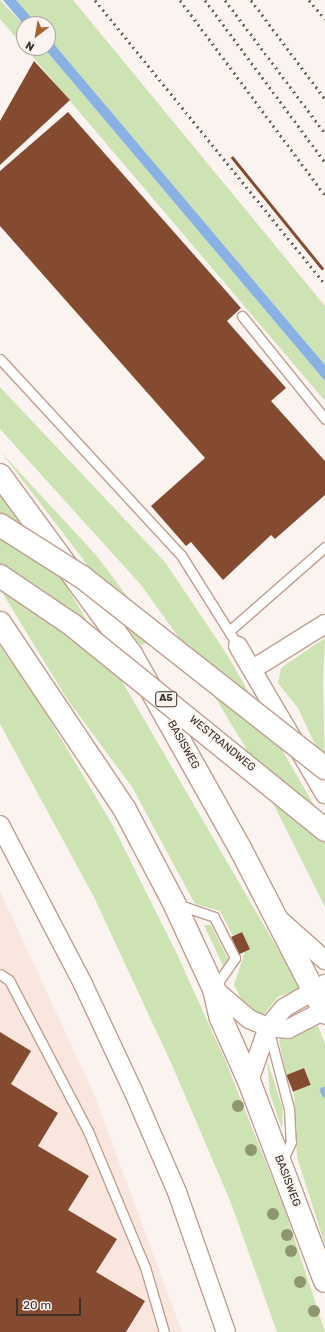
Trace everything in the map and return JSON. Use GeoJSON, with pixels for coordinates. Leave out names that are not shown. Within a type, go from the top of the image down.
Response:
{"type":"FeatureCollection","features":[{"type":"Feature","properties":{"kind":"main road","name":"BASISWEG"},"geometry":{"type":"LineString","coordinates":[[0,475],[131,654],[274,914],[319,987],[325,1011]]}},
{"type":"Feature","properties":{"kind":"main road"},"geometry":{"type":"LineString","coordinates":[[0,524],[82,577],[325,768]]}},
{"type":"Feature","properties":{"kind":"main road","name":"WESTRANDWEG"},"geometry":{"type":"LineString","coordinates":[[0,576],[72,624],[325,830]]}},
{"type":"Feature","properties":{"kind":"main road","name":"BASISWEG"},"geometry":{"type":"LineString","coordinates":[[0,623],[124,808],[174,903],[214,989],[220,1016],[249,1081],[325,1281]]}},
{"type":"Feature","properties":{"kind":"street"},"geometry":{"type":"LineString","coordinates":[[253,669],[325,624]]}},
{"type":"Feature","properties":{"kind":"street"},"geometry":{"type":"LineString","coordinates":[[233,639],[253,669],[325,794]]}},
{"type":"Feature","properties":{"kind":"street"},"geometry":{"type":"LineString","coordinates":[[0,825],[110,1040],[177,1192],[226,1332]]}},
{"type":"Feature","properties":{"kind":"street"},"geometry":{"type":"LineString","coordinates":[[274,914],[325,960]]}},
{"type":"Feature","properties":{"kind":"street"},"geometry":{"type":"LineString","coordinates":[[249,1081],[268,1027],[284,1008],[319,987]]}},
{"type":"Feature","properties":{"kind":"street","name":"BASISWEG"},"geometry":{"type":"LineString","coordinates":[[214,989],[249,1019],[268,1027],[288,1029],[325,1011]]}},
{"type":"Feature","properties":{"kind":"lane"},"geometry":{"type":"LineString","coordinates":[[242,316],[325,419]]}},
{"type":"Feature","properties":{"kind":"lane"},"geometry":{"type":"LineString","coordinates":[[0,359],[181,555],[233,639],[325,547]]}},
{"type":"Feature","properties":{"kind":"lane"},"geometry":{"type":"LineString","coordinates":[[174,903],[214,917],[235,958],[214,989]]}},
{"type":"Feature","properties":{"kind":"lane"},"geometry":{"type":"LineString","coordinates":[[0,974],[9,980],[88,1132],[145,1267],[164,1332]]}},
{"type":"Feature","properties":{"kind":"lane"},"geometry":{"type":"LineString","coordinates":[[268,1027],[288,1109],[291,1142],[281,1164]]}},
{"type":"Feature","properties":{"kind":"shaded area"},"geometry":{"type":"Polygon","coordinates":[[[0,891],[94,1094],[182,1332],[0,1332],[0,891]]]}},
{"type":"Feature","properties":{"kind":"green space"},"geometry":{"type":"Polygon","coordinates":[[[0,0],[16,17],[16,38],[0,19],[0,0]]]}},
{"type":"Feature","properties":{"kind":"green space"},"geometry":{"type":"Polygon","coordinates":[[[16,0],[73,0],[325,306],[325,365],[56,46],[56,16],[30,16],[16,0]]]}},
{"type":"Feature","properties":{"kind":"green space"},"geometry":{"type":"Polygon","coordinates":[[[32,56],[51,56],[325,381],[325,401],[32,56]]]}},
{"type":"Feature","properties":{"kind":"green space"},"geometry":{"type":"Polygon","coordinates":[[[0,387],[165,562],[226,653],[325,824],[325,907],[244,745],[177,635],[141,585],[0,429],[0,387]]]}},
{"type":"Feature","properties":{"kind":"green space"},"geometry":{"type":"Polygon","coordinates":[[[0,451],[96,555],[157,636],[141,646],[104,596],[83,559],[0,451]]]}},
{"type":"Feature","properties":{"kind":"green space"},"geometry":{"type":"Polygon","coordinates":[[[0,494],[66,585],[301,989],[278,997],[262,1017],[242,1001],[234,985],[245,951],[242,932],[233,936],[220,911],[195,904],[132,787],[67,699],[0,589],[0,494]]]}},
{"type":"Feature","properties":{"kind":"green space"},"geometry":{"type":"Polygon","coordinates":[[[325,638],[323,681],[325,766],[298,708],[278,683],[281,668],[325,638]]]}},
{"type":"Feature","properties":{"kind":"green space"},"geometry":{"type":"Polygon","coordinates":[[[0,646],[39,702],[112,824],[177,954],[225,1060],[285,1210],[325,1332],[277,1332],[231,1203],[172,1065],[94,897],[0,724],[0,646]]]}},
{"type":"Feature","properties":{"kind":"green space"},"geometry":{"type":"Polygon","coordinates":[[[204,925],[211,925],[228,959],[223,966],[204,925]]]}},
{"type":"Feature","properties":{"kind":"green space"},"geometry":{"type":"Polygon","coordinates":[[[318,1026],[325,1044],[325,1245],[297,1157],[294,1092],[311,1084],[304,1068],[286,1075],[279,1040],[318,1026]]]}},
{"type":"Feature","properties":{"kind":"green space"},"geometry":{"type":"Polygon","coordinates":[[[267,1060],[283,1109],[282,1129],[270,1094],[267,1060]]]}},
{"type":"Feature","properties":{"kind":"water"},"geometry":{"type":"Polygon","coordinates":[[[3,0],[16,0],[30,16],[16,16],[3,0]]]}},
{"type":"Feature","properties":{"kind":"water"},"geometry":{"type":"Polygon","coordinates":[[[56,46],[325,365],[325,381],[51,56],[56,56],[56,46]]]}},
{"type":"Feature","properties":{"kind":"building"},"geometry":{"type":"Polygon","coordinates":[[[34,61],[70,100],[0,165],[0,121],[34,61]]]}},
{"type":"Feature","properties":{"kind":"building"},"geometry":{"type":"Polygon","coordinates":[[[68,112],[241,308],[227,321],[286,388],[271,401],[325,461],[325,495],[275,539],[271,535],[223,580],[191,542],[186,546],[151,506],[205,458],[0,226],[0,171],[68,112]]]}},
{"type":"Feature","properties":{"kind":"building"},"geometry":{"type":"Polygon","coordinates":[[[233,156],[324,269],[322,271],[231,158],[233,156]]]}},
{"type":"Feature","properties":{"kind":"building"},"geometry":{"type":"Polygon","coordinates":[[[242,932],[250,949],[239,954],[231,937],[242,932]]]}},
{"type":"Feature","properties":{"kind":"building"},"geometry":{"type":"Polygon","coordinates":[[[0,1032],[31,1051],[11,1084],[58,1113],[38,1146],[89,1176],[68,1210],[117,1239],[96,1272],[145,1301],[126,1332],[0,1332],[0,1032]]]}},
{"type":"Feature","properties":{"kind":"building"},"geometry":{"type":"Polygon","coordinates":[[[304,1068],[311,1085],[293,1092],[286,1075],[304,1068]]]}},
{"type":"Feature","properties":{"kind":"waterway"},"geometry":{"type":"LineString","coordinates":[[323,1090],[325,1094]]}},
{"type":"Feature","properties":{"kind":"railway"},"geometry":{"type":"LineString","coordinates":[[95,0],[325,284]]}},
{"type":"Feature","properties":{"kind":"railway"},"geometry":{"type":"LineString","coordinates":[[180,0],[325,195]]}},
{"type":"Feature","properties":{"kind":"railway"},"geometry":{"type":"LineString","coordinates":[[205,0],[325,162]]}},
{"type":"Feature","properties":{"kind":"railway"},"geometry":{"type":"LineString","coordinates":[[225,0],[325,133]]}},
{"type":"Feature","properties":{"kind":"railway"},"geometry":{"type":"LineString","coordinates":[[251,0],[325,99]]}},
{"type":"Feature","properties":{"kind":"railway"},"geometry":{"type":"LineString","coordinates":[[309,0],[325,19]]}}]}
